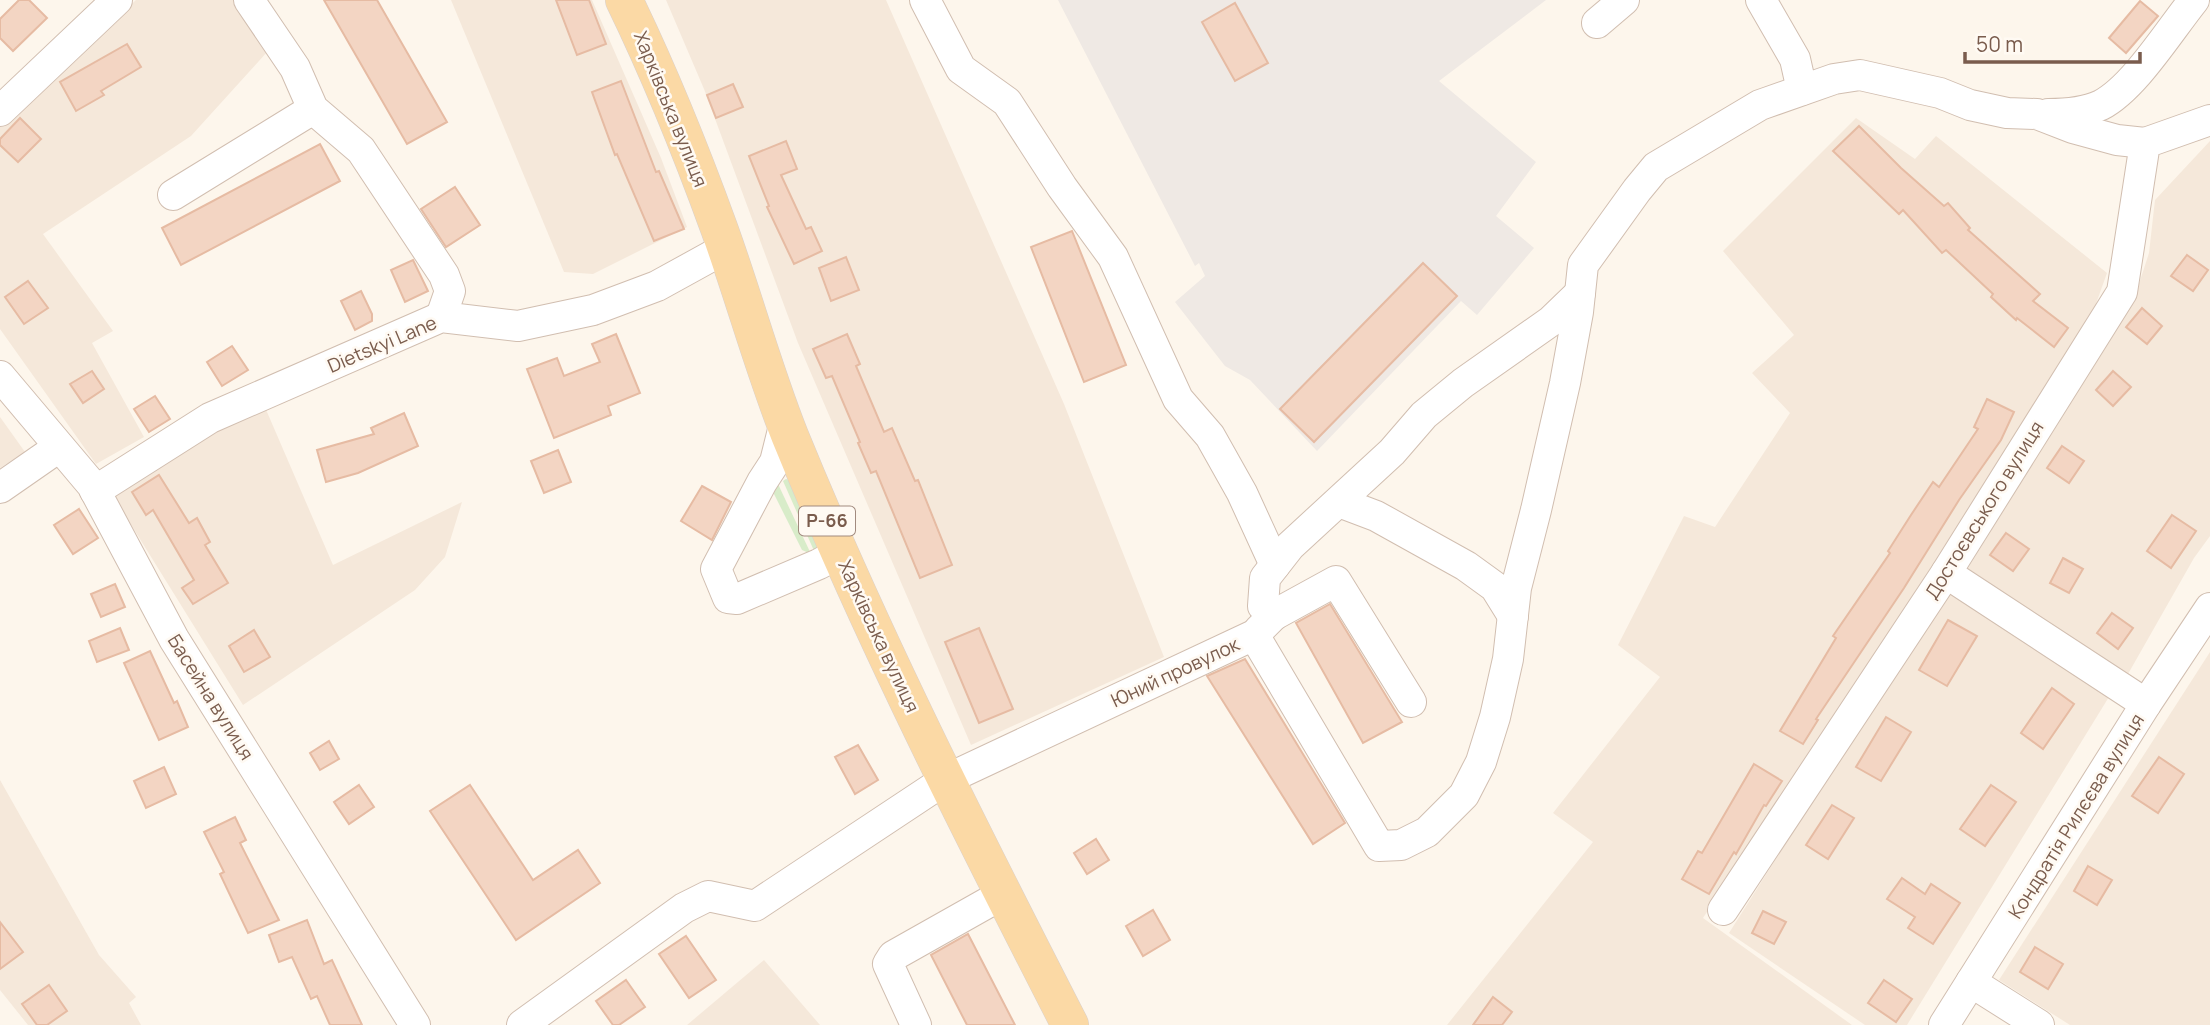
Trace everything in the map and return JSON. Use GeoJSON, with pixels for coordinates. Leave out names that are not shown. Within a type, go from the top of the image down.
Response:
{"type":"FeatureCollection","features":[{"type":"Feature","properties":{"kind":"main road","name":"Харківська вулиця"},"geometry":{"type":"LineString","coordinates":[[624,0],[655,64],[726,248],[785,422],[841,552],[945,780],[1070,1025]]}},
{"type":"Feature","properties":{"kind":"street"},"geometry":{"type":"LineString","coordinates":[[0,111],[117,0]]}},
{"type":"Feature","properties":{"kind":"street"},"geometry":{"type":"LineString","coordinates":[[249,0],[295,68],[313,109],[361,150],[443,275],[450,291],[442,317]]}},
{"type":"Feature","properties":{"kind":"street"},"geometry":{"type":"LineString","coordinates":[[925,0],[961,69],[1007,102],[1062,187],[1113,257],[1178,400],[1210,436],[1242,493],[1275,565]]}},
{"type":"Feature","properties":{"kind":"street"},"geometry":{"type":"LineString","coordinates":[[1597,23],[1624,0]]}},
{"type":"Feature","properties":{"kind":"street"},"geometry":{"type":"LineString","coordinates":[[1761,0],[1795,59],[1802,89]]}},
{"type":"Feature","properties":{"kind":"street"},"geometry":{"type":"LineString","coordinates":[[1513,616],[1516,588],[1565,383],[1583,265],[1656,167],[1760,105],[1834,79],[1860,75],[1940,93],[1994,111],[2070,114],[2099,106],[2121,92],[2194,0]]}},
{"type":"Feature","properties":{"kind":"street"},"geometry":{"type":"LineString","coordinates":[[173,195],[313,109]]}},
{"type":"Feature","properties":{"kind":"street"},"geometry":{"type":"LineString","coordinates":[[2037,114],[2073,128],[2117,140],[2145,143],[2210,120]]}},
{"type":"Feature","properties":{"kind":"street","name":"Достоєвського вулиця"},"geometry":{"type":"LineString","coordinates":[[1723,910],[1946,573],[2122,292],[2145,143]]}},
{"type":"Feature","properties":{"kind":"street","name":"Dietskyi Lane"},"geometry":{"type":"LineString","coordinates":[[95,491],[210,418],[442,317],[518,326],[593,310],[657,286],[726,248]]}},
{"type":"Feature","properties":{"kind":"street"},"geometry":{"type":"LineString","coordinates":[[1410,702],[1336,580],[1264,625],[1265,578],[1290,545],[1392,452],[1424,415],[1463,383],[1551,321],[1580,293]]}},
{"type":"Feature","properties":{"kind":"street","name":"Басейна вулиця"},"geometry":{"type":"LineString","coordinates":[[0,376],[95,491],[174,639],[415,1025]]}},
{"type":"Feature","properties":{"kind":"street"},"geometry":{"type":"LineString","coordinates":[[785,422],[775,462],[716,569],[727,598],[737,599],[841,552]]}},
{"type":"Feature","properties":{"kind":"street"},"geometry":{"type":"LineString","coordinates":[[0,488],[59,447]]}},
{"type":"Feature","properties":{"kind":"street"},"geometry":{"type":"LineString","coordinates":[[1339,502],[1376,516],[1466,566],[1495,587],[1513,616]]}},
{"type":"Feature","properties":{"kind":"street"},"geometry":{"type":"LineString","coordinates":[[1946,573],[2146,704]]}},
{"type":"Feature","properties":{"kind":"street","name":"Кондратія Рилєєва вулиця"},"geometry":{"type":"LineString","coordinates":[[1944,1025],[2146,704],[2210,608]]}},
{"type":"Feature","properties":{"kind":"street","name":"Юний провулок"},"geometry":{"type":"LineString","coordinates":[[522,1025],[684,908],[708,896],[755,906],[945,780],[1264,625],[1360,815],[1379,846],[1401,845],[1427,832],[1464,795],[1481,762],[1495,717],[1508,659],[1513,616]]}},
{"type":"Feature","properties":{"kind":"street"},"geometry":{"type":"LineString","coordinates":[[916,1025],[888,964],[893,956],[1003,894]]}},
{"type":"Feature","properties":{"kind":"street"},"geometry":{"type":"LineString","coordinates":[[1972,982],[2039,1025]]}},
{"type":"Feature","properties":{"kind":"shaded area"},"geometry":{"type":"Polygon","coordinates":[[[136,0],[234,0],[268,51],[191,136],[43,234],[113,331],[92,343],[144,437],[96,464],[0,329],[0,127],[136,0]]]}},
{"type":"Feature","properties":{"kind":"shaded area"},"geometry":{"type":"Polygon","coordinates":[[[451,0],[592,0],[661,158],[687,227],[593,274],[564,272],[451,0]]]}},
{"type":"Feature","properties":{"kind":"shaded area"},"geometry":{"type":"Polygon","coordinates":[[[666,0],[886,0],[1064,404],[1164,657],[971,745],[798,343],[704,89],[666,0]]]}},
{"type":"Feature","properties":{"kind":"shaded area"},"geometry":{"type":"Polygon","coordinates":[[[1058,0],[1546,0],[1439,81],[1536,162],[1496,216],[1534,248],[1477,315],[1461,301],[1317,451],[1250,380],[1225,366],[1175,302],[1205,276],[1199,263],[1195,266],[1058,0]]]}},
{"type":"Feature","properties":{"kind":"shaded area"},"geometry":{"type":"Polygon","coordinates":[[[1856,118],[1915,159],[1936,136],[2107,273],[2088,326],[1703,918],[1852,1025],[1447,1025],[1593,842],[1553,813],[1660,677],[1618,645],[1684,516],[1715,527],[1790,413],[1752,373],[1794,335],[1723,251],[1856,118]]]}},
{"type":"Feature","properties":{"kind":"shaded area"},"geometry":{"type":"Polygon","coordinates":[[[2210,141],[2210,536],[2194,558],[2128,674],[1967,570],[2136,293],[2149,253],[2155,200],[2210,141]]]}},
{"type":"Feature","properties":{"kind":"shaded area"},"geometry":{"type":"Polygon","coordinates":[[[264,405],[333,565],[462,502],[445,557],[415,590],[243,705],[112,494],[210,428],[264,405]]]}},
{"type":"Feature","properties":{"kind":"shaded area"},"geometry":{"type":"Polygon","coordinates":[[[0,417],[25,452],[0,468],[0,417]]]}},
{"type":"Feature","properties":{"kind":"shaded area"},"geometry":{"type":"Polygon","coordinates":[[[1947,589],[2112,692],[1907,1025],[1865,1025],[1729,933],[1947,589]]]}},
{"type":"Feature","properties":{"kind":"shaded area"},"geometry":{"type":"Polygon","coordinates":[[[2210,652],[2210,1025],[2070,1025],[1999,980],[2210,652]]]}},
{"type":"Feature","properties":{"kind":"shaded area"},"geometry":{"type":"Polygon","coordinates":[[[0,780],[99,955],[136,997],[129,1003],[141,1025],[28,1025],[0,990],[0,780]]]}},
{"type":"Feature","properties":{"kind":"shaded area"},"geometry":{"type":"Polygon","coordinates":[[[764,960],[820,1025],[687,1025],[764,960]]]}},
{"type":"Feature","properties":{"kind":"green space"},"geometry":{"type":"Polygon","coordinates":[[[789,480],[819,547],[815,553],[783,481],[789,480]]]}},
{"type":"Feature","properties":{"kind":"green space"},"geometry":{"type":"Polygon","coordinates":[[[778,484],[811,554],[802,550],[774,494],[774,488],[778,484]]]}},
{"type":"Feature","properties":{"kind":"building"},"geometry":{"type":"Polygon","coordinates":[[[19,0],[29,0],[47,18],[13,51],[0,38],[0,19],[19,0]]]}},
{"type":"Feature","properties":{"kind":"building"},"geometry":{"type":"Polygon","coordinates":[[[324,0],[377,0],[447,122],[407,144],[324,0]]]}},
{"type":"Feature","properties":{"kind":"building"},"geometry":{"type":"Polygon","coordinates":[[[556,0],[589,0],[606,44],[577,55],[556,0]]]}},
{"type":"Feature","properties":{"kind":"building"},"geometry":{"type":"Polygon","coordinates":[[[2140,1],[2158,16],[2126,53],[2109,38],[2140,1]]]}},
{"type":"Feature","properties":{"kind":"building"},"geometry":{"type":"Polygon","coordinates":[[[1235,3],[1268,63],[1235,81],[1202,22],[1235,3]]]}},
{"type":"Feature","properties":{"kind":"building"},"geometry":{"type":"Polygon","coordinates":[[[127,44],[141,67],[101,91],[104,95],[76,111],[60,82],[127,44]]]}},
{"type":"Feature","properties":{"kind":"building"},"geometry":{"type":"Polygon","coordinates":[[[621,81],[656,172],[659,171],[684,229],[654,241],[617,154],[615,155],[592,92],[621,81]]]}},
{"type":"Feature","properties":{"kind":"building"},"geometry":{"type":"Polygon","coordinates":[[[733,84],[743,107],[716,118],[707,95],[733,84]]]}},
{"type":"Feature","properties":{"kind":"building"},"geometry":{"type":"Polygon","coordinates":[[[20,118],[41,139],[18,162],[0,145],[0,139],[20,118]]]}},
{"type":"Feature","properties":{"kind":"building"},"geometry":{"type":"Polygon","coordinates":[[[1859,126],[1944,206],[1948,203],[1970,228],[1968,230],[2040,294],[2033,301],[2068,328],[2054,347],[2017,318],[2016,320],[1991,297],[1993,294],[1946,250],[1942,253],[1903,210],[1899,214],[1833,151],[1859,126]]]}},
{"type":"Feature","properties":{"kind":"building"},"geometry":{"type":"Polygon","coordinates":[[[786,141],[797,169],[781,175],[806,229],[811,227],[822,251],[794,264],[767,207],[769,206],[749,156],[786,141]]]}},
{"type":"Feature","properties":{"kind":"building"},"geometry":{"type":"Polygon","coordinates":[[[320,144],[340,181],[181,265],[162,228],[320,144]]]}},
{"type":"Feature","properties":{"kind":"building"},"geometry":{"type":"Polygon","coordinates":[[[455,187],[480,225],[446,247],[421,209],[455,187]]]}},
{"type":"Feature","properties":{"kind":"building"},"geometry":{"type":"Polygon","coordinates":[[[1072,231],[1126,365],[1084,382],[1031,247],[1072,231]]]}},
{"type":"Feature","properties":{"kind":"building"},"geometry":{"type":"Polygon","coordinates":[[[2187,255],[2208,270],[2193,291],[2171,276],[2187,255]]]}},
{"type":"Feature","properties":{"kind":"building"},"geometry":{"type":"Polygon","coordinates":[[[846,257],[859,290],[831,301],[819,268],[846,257]]]}},
{"type":"Feature","properties":{"kind":"building"},"geometry":{"type":"Polygon","coordinates":[[[413,260],[428,291],[405,302],[391,270],[413,260]]]}},
{"type":"Feature","properties":{"kind":"building"},"geometry":{"type":"Polygon","coordinates":[[[1423,263],[1457,296],[1314,442],[1280,409],[1423,263]]]}},
{"type":"Feature","properties":{"kind":"building"},"geometry":{"type":"Polygon","coordinates":[[[28,281],[48,308],[24,324],[5,297],[28,281]]]}},
{"type":"Feature","properties":{"kind":"building"},"geometry":{"type":"Polygon","coordinates":[[[361,291],[372,314],[372,321],[355,330],[341,301],[361,291]]]}},
{"type":"Feature","properties":{"kind":"building"},"geometry":{"type":"Polygon","coordinates":[[[2142,308],[2162,326],[2147,344],[2126,327],[2142,308]]]}},
{"type":"Feature","properties":{"kind":"building"},"geometry":{"type":"Polygon","coordinates":[[[616,334],[640,393],[608,406],[611,415],[554,438],[527,369],[557,358],[564,376],[600,362],[592,344],[616,334]]]}},
{"type":"Feature","properties":{"kind":"building"},"geometry":{"type":"Polygon","coordinates":[[[847,334],[860,364],[856,366],[884,432],[892,428],[915,481],[918,480],[952,565],[920,578],[876,471],[871,473],[832,376],[826,378],[813,349],[847,334]]]}},
{"type":"Feature","properties":{"kind":"building"},"geometry":{"type":"Polygon","coordinates":[[[232,346],[248,370],[222,386],[207,362],[232,346]]]}},
{"type":"Feature","properties":{"kind":"building"},"geometry":{"type":"Polygon","coordinates":[[[92,371],[104,389],[83,403],[70,384],[92,371]]]}},
{"type":"Feature","properties":{"kind":"building"},"geometry":{"type":"Polygon","coordinates":[[[2113,371],[2131,387],[2113,406],[2096,390],[2113,371]]]}},
{"type":"Feature","properties":{"kind":"building"},"geometry":{"type":"Polygon","coordinates":[[[155,396],[170,419],[149,432],[134,409],[155,396]]]}},
{"type":"Feature","properties":{"kind":"building"},"geometry":{"type":"Polygon","coordinates":[[[1987,399],[2014,412],[2001,440],[1816,719],[1818,720],[1803,744],[1780,731],[1836,638],[1833,636],[1890,553],[1888,551],[1911,515],[1933,482],[1939,487],[1978,429],[1974,427],[1987,399]]]}},
{"type":"Feature","properties":{"kind":"building"},"geometry":{"type":"Polygon","coordinates":[[[404,413],[418,446],[358,473],[326,482],[317,450],[374,434],[371,428],[404,413]]]}},
{"type":"Feature","properties":{"kind":"building"},"geometry":{"type":"Polygon","coordinates":[[[2062,446],[2084,461],[2069,483],[2047,468],[2062,446]]]}},
{"type":"Feature","properties":{"kind":"building"},"geometry":{"type":"Polygon","coordinates":[[[558,450],[571,482],[544,493],[531,461],[558,450]]]}},
{"type":"Feature","properties":{"kind":"building"},"geometry":{"type":"Polygon","coordinates":[[[159,475],[189,523],[197,518],[210,542],[205,545],[228,583],[193,604],[182,588],[194,580],[153,510],[146,515],[132,492],[159,475]]]}},
{"type":"Feature","properties":{"kind":"building"},"geometry":{"type":"Polygon","coordinates":[[[702,486],[731,502],[712,540],[681,521],[702,486]]]}},
{"type":"Feature","properties":{"kind":"building"},"geometry":{"type":"Polygon","coordinates":[[[79,509],[98,538],[73,554],[54,525],[79,509]]]}},
{"type":"Feature","properties":{"kind":"building"},"geometry":{"type":"Polygon","coordinates":[[[2172,515],[2196,531],[2171,568],[2147,551],[2172,515]]]}},
{"type":"Feature","properties":{"kind":"building"},"geometry":{"type":"Polygon","coordinates":[[[2006,533],[2029,549],[2013,571],[1990,555],[2006,533]]]}},
{"type":"Feature","properties":{"kind":"building"},"geometry":{"type":"Polygon","coordinates":[[[2063,558],[2083,569],[2069,593],[2050,583],[2063,558]]]}},
{"type":"Feature","properties":{"kind":"building"},"geometry":{"type":"Polygon","coordinates":[[[115,584],[125,607],[101,617],[91,594],[115,584]]]}},
{"type":"Feature","properties":{"kind":"building"},"geometry":{"type":"Polygon","coordinates":[[[1330,604],[1402,722],[1363,743],[1296,623],[1330,604]]]}},
{"type":"Feature","properties":{"kind":"building"},"geometry":{"type":"Polygon","coordinates":[[[2112,613],[2133,628],[2118,649],[2097,633],[2112,613]]]}},
{"type":"Feature","properties":{"kind":"building"},"geometry":{"type":"Polygon","coordinates":[[[1948,620],[1977,636],[1947,686],[1919,670],[1948,620]]]}},
{"type":"Feature","properties":{"kind":"building"},"geometry":{"type":"Polygon","coordinates":[[[120,628],[129,650],[97,662],[89,641],[120,628]]]}},
{"type":"Feature","properties":{"kind":"building"},"geometry":{"type":"Polygon","coordinates":[[[979,628],[1013,709],[979,723],[945,642],[979,628]]]}},
{"type":"Feature","properties":{"kind":"building"},"geometry":{"type":"Polygon","coordinates":[[[254,630],[270,657],[244,672],[229,646],[254,630]]]}},
{"type":"Feature","properties":{"kind":"building"},"geometry":{"type":"Polygon","coordinates":[[[150,651],[188,727],[159,740],[124,663],[150,651]]]}},
{"type":"Feature","properties":{"kind":"building"},"geometry":{"type":"Polygon","coordinates":[[[1245,659],[1345,823],[1313,844],[1207,676],[1245,659]]]}},
{"type":"Feature","properties":{"kind":"building"},"geometry":{"type":"Polygon","coordinates":[[[2052,688],[2074,704],[2043,749],[2021,733],[2052,688]]]}},
{"type":"Feature","properties":{"kind":"building"},"geometry":{"type":"Polygon","coordinates":[[[1886,717],[1911,732],[1881,781],[1856,767],[1886,717]]]}},
{"type":"Feature","properties":{"kind":"building"},"geometry":{"type":"Polygon","coordinates":[[[329,741],[339,759],[320,770],[310,753],[329,741]]]}},
{"type":"Feature","properties":{"kind":"building"},"geometry":{"type":"Polygon","coordinates":[[[858,745],[878,780],[855,794],[835,757],[858,745]]]}},
{"type":"Feature","properties":{"kind":"building"},"geometry":{"type":"Polygon","coordinates":[[[2159,757],[2184,774],[2158,813],[2132,796],[2159,757]]]}},
{"type":"Feature","properties":{"kind":"building"},"geometry":{"type":"Polygon","coordinates":[[[1754,764],[1782,781],[1709,894],[1682,879],[1698,851],[1702,853],[1754,764]]]}},
{"type":"Feature","properties":{"kind":"building"},"geometry":{"type":"Polygon","coordinates":[[[164,767],[176,794],[146,808],[134,781],[164,767]]]}},
{"type":"Feature","properties":{"kind":"building"},"geometry":{"type":"Polygon","coordinates":[[[359,785],[374,807],[349,824],[334,802],[359,785]]]}},
{"type":"Feature","properties":{"kind":"building"},"geometry":{"type":"Polygon","coordinates":[[[470,785],[533,880],[578,850],[600,883],[516,940],[430,811],[470,785]]]}},
{"type":"Feature","properties":{"kind":"building"},"geometry":{"type":"Polygon","coordinates":[[[1991,785],[2016,802],[1985,846],[1960,829],[1991,785]]]}},
{"type":"Feature","properties":{"kind":"building"},"geometry":{"type":"Polygon","coordinates":[[[1832,805],[1854,818],[1828,859],[1806,845],[1832,805]]]}},
{"type":"Feature","properties":{"kind":"building"},"geometry":{"type":"Polygon","coordinates":[[[235,817],[246,840],[240,843],[279,920],[248,933],[220,874],[224,872],[204,832],[235,817]]]}},
{"type":"Feature","properties":{"kind":"building"},"geometry":{"type":"Polygon","coordinates":[[[1096,839],[1109,860],[1087,874],[1074,853],[1096,839]]]}},
{"type":"Feature","properties":{"kind":"building"},"geometry":{"type":"Polygon","coordinates":[[[2088,866],[2112,880],[2097,905],[2074,891],[2088,866]]]}},
{"type":"Feature","properties":{"kind":"building"},"geometry":{"type":"Polygon","coordinates":[[[1902,878],[1925,894],[1931,884],[1960,903],[1933,944],[1908,928],[1915,917],[1887,899],[1902,878]]]}},
{"type":"Feature","properties":{"kind":"building"},"geometry":{"type":"Polygon","coordinates":[[[1153,910],[1170,940],[1143,956],[1126,926],[1153,910]]]}},
{"type":"Feature","properties":{"kind":"building"},"geometry":{"type":"Polygon","coordinates":[[[1763,911],[1786,922],[1774,944],[1752,933],[1763,911]]]}},
{"type":"Feature","properties":{"kind":"building"},"geometry":{"type":"Polygon","coordinates":[[[307,920],[324,964],[332,960],[362,1025],[330,1025],[317,996],[311,999],[292,957],[279,962],[269,935],[307,920]]]}},
{"type":"Feature","properties":{"kind":"building"},"geometry":{"type":"Polygon","coordinates":[[[0,922],[23,952],[0,969],[0,922]]]}},
{"type":"Feature","properties":{"kind":"building"},"geometry":{"type":"Polygon","coordinates":[[[968,934],[1015,1025],[967,1025],[931,955],[968,934]]]}},
{"type":"Feature","properties":{"kind":"building"},"geometry":{"type":"Polygon","coordinates":[[[686,936],[716,980],[689,998],[659,954],[686,936]]]}},
{"type":"Feature","properties":{"kind":"building"},"geometry":{"type":"Polygon","coordinates":[[[2035,947],[2063,964],[2048,989],[2020,972],[2035,947]]]}},
{"type":"Feature","properties":{"kind":"building"},"geometry":{"type":"Polygon","coordinates":[[[626,980],[645,1007],[619,1025],[613,1025],[596,1001],[626,980]]]}},
{"type":"Feature","properties":{"kind":"building"},"geometry":{"type":"Polygon","coordinates":[[[1884,980],[1912,999],[1896,1022],[1868,1003],[1884,980]]]}},
{"type":"Feature","properties":{"kind":"building"},"geometry":{"type":"Polygon","coordinates":[[[49,985],[67,1011],[47,1025],[37,1025],[22,1004],[49,985]]]}},
{"type":"Feature","properties":{"kind":"building"},"geometry":{"type":"Polygon","coordinates":[[[1493,997],[1512,1012],[1502,1025],[1473,1025],[1493,997]]]}}]}
